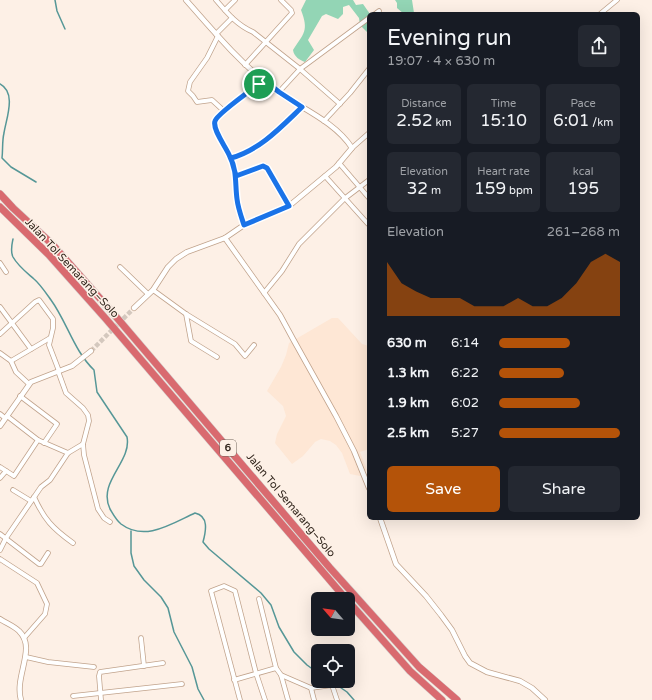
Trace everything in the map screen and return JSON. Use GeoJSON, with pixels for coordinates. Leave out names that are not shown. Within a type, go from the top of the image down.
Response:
{"type":"FeatureCollection","features":[{"type":"Feature","properties":{"kind":"highway","name":"Jalan Tol Semarang–Solo"},"geometry":{"type":"LineString","coordinates":[[0,194],[52,244],[325,562],[419,667],[457,700]]}},
{"type":"Feature","properties":{"kind":"highway","name":"Jalan Tol Semarang–Solo"},"geometry":{"type":"LineString","coordinates":[[0,207],[49,255],[106,319],[340,592]]}},
{"type":"Feature","properties":{"kind":"highway","name":"Jalan Tol Semarang–Solo"},"geometry":{"type":"LineString","coordinates":[[355,609],[410,671],[442,700]]}},
{"type":"Feature","properties":{"kind":"street"},"geometry":{"type":"LineString","coordinates":[[186,0],[245,66],[279,92],[324,121],[352,148]]}},
{"type":"Feature","properties":{"kind":"street"},"geometry":{"type":"LineString","coordinates":[[216,0],[232,18],[246,30],[253,32],[266,42],[340,104]]}},
{"type":"Feature","properties":{"kind":"street"},"geometry":{"type":"LineString","coordinates":[[225,10],[235,0]]}},
{"type":"Feature","properties":{"kind":"street"},"geometry":{"type":"LineString","coordinates":[[245,66],[292,13],[281,0]]}},
{"type":"Feature","properties":{"kind":"street"},"geometry":{"type":"LineString","coordinates":[[602,12],[617,0]]}},
{"type":"Feature","properties":{"kind":"street"},"geometry":{"type":"LineString","coordinates":[[224,111],[212,100],[197,102],[188,91],[190,82],[207,58],[217,35],[232,18]]}},
{"type":"Feature","properties":{"kind":"street"},"geometry":{"type":"LineString","coordinates":[[279,92],[300,69],[367,19]]}},
{"type":"Feature","properties":{"kind":"street"},"geometry":{"type":"LineString","coordinates":[[324,121],[367,71]]}},
{"type":"Feature","properties":{"kind":"street"},"geometry":{"type":"LineString","coordinates":[[244,225],[237,202],[236,176],[231,158],[215,129],[214,123],[216,118],[224,111],[264,80]]}},
{"type":"Feature","properties":{"kind":"street"},"geometry":{"type":"LineString","coordinates":[[231,158],[245,153],[261,143],[302,107]]}},
{"type":"Feature","properties":{"kind":"street"},"geometry":{"type":"LineString","coordinates":[[134,308],[153,290],[168,267],[182,254],[225,238],[244,225],[289,206],[340,163],[352,148],[367,135]]}},
{"type":"Feature","properties":{"kind":"street"},"geometry":{"type":"LineString","coordinates":[[340,163],[367,195]]}},
{"type":"Feature","properties":{"kind":"street"},"geometry":{"type":"LineString","coordinates":[[236,176],[265,166],[289,206]]}},
{"type":"Feature","properties":{"kind":"street"},"geometry":{"type":"LineString","coordinates":[[325,176],[367,223]]}},
{"type":"Feature","properties":{"kind":"street"},"geometry":{"type":"LineString","coordinates":[[264,293],[282,271],[299,244],[344,199],[367,181]]}},
{"type":"Feature","properties":{"kind":"street"},"geometry":{"type":"LineString","coordinates":[[225,238],[283,321],[354,450],[367,483]]}},
{"type":"Feature","properties":{"kind":"street"},"geometry":{"type":"LineString","coordinates":[[0,263],[6,272]]}},
{"type":"Feature","properties":{"kind":"street"},"geometry":{"type":"LineString","coordinates":[[120,267],[148,294]]}},
{"type":"Feature","properties":{"kind":"street"},"geometry":{"type":"LineString","coordinates":[[153,290],[186,314],[235,344],[245,356],[254,345]]}},
{"type":"Feature","properties":{"kind":"street"},"geometry":{"type":"LineString","coordinates":[[0,334],[39,300],[53,319],[50,347],[66,393],[83,408],[88,415],[88,429],[83,444],[84,455],[98,509],[104,518],[110,522]]}},
{"type":"Feature","properties":{"kind":"street"},"geometry":{"type":"LineString","coordinates":[[0,307],[31,349]]}},
{"type":"Feature","properties":{"kind":"street"},"geometry":{"type":"LineString","coordinates":[[186,314],[191,341],[217,357]]}},
{"type":"Feature","properties":{"kind":"street"},"geometry":{"type":"LineString","coordinates":[[11,362],[50,338]]}},
{"type":"Feature","properties":{"kind":"street"},"geometry":{"type":"LineString","coordinates":[[0,426],[29,384],[78,362],[91,351]]}},
{"type":"Feature","properties":{"kind":"street"},"geometry":{"type":"LineString","coordinates":[[0,353],[11,362],[16,372],[29,384]]}},
{"type":"Feature","properties":{"kind":"street"},"geometry":{"type":"LineString","coordinates":[[20,396],[57,424],[44,443]]}},
{"type":"Feature","properties":{"kind":"street"},"geometry":{"type":"LineString","coordinates":[[0,414],[38,440],[68,453]]}},
{"type":"Feature","properties":{"kind":"street"},"geometry":{"type":"LineString","coordinates":[[0,467],[14,476],[38,440]]}},
{"type":"Feature","properties":{"kind":"street"},"geometry":{"type":"LineString","coordinates":[[0,550],[6,538],[41,487],[50,480],[68,453],[83,444]]}},
{"type":"Feature","properties":{"kind":"street"},"geometry":{"type":"LineString","coordinates":[[0,478],[6,471]]}},
{"type":"Feature","properties":{"kind":"street"},"geometry":{"type":"LineString","coordinates":[[14,490],[31,501]]}},
{"type":"Feature","properties":{"kind":"street"},"geometry":{"type":"LineString","coordinates":[[34,497],[48,522],[73,543]]}},
{"type":"Feature","properties":{"kind":"street"},"geometry":{"type":"LineString","coordinates":[[381,520],[396,564],[426,596],[441,615],[455,635],[469,662],[483,671],[518,681],[532,688],[545,700]]}},
{"type":"Feature","properties":{"kind":"street"},"geometry":{"type":"LineString","coordinates":[[0,534],[39,564],[41,564],[48,554]]}},
{"type":"Feature","properties":{"kind":"street"},"geometry":{"type":"LineString","coordinates":[[0,559],[37,583],[47,604],[45,614],[24,638]]}},
{"type":"Feature","properties":{"kind":"street"},"geometry":{"type":"LineString","coordinates":[[240,700],[211,591],[223,586],[235,591],[256,673],[265,700]]}},
{"type":"Feature","properties":{"kind":"street"},"geometry":{"type":"LineString","coordinates":[[259,599],[276,668],[281,675],[288,700]]}},
{"type":"Feature","properties":{"kind":"street"},"geometry":{"type":"LineString","coordinates":[[0,619],[17,629],[24,638],[26,644],[26,657],[19,683],[21,700]]}},
{"type":"Feature","properties":{"kind":"street"},"geometry":{"type":"LineString","coordinates":[[141,638],[144,666]]}},
{"type":"Feature","properties":{"kind":"street"},"geometry":{"type":"LineString","coordinates":[[26,657],[48,662],[94,667]]}},
{"type":"Feature","properties":{"kind":"street"},"geometry":{"type":"LineString","coordinates":[[102,700],[99,676],[100,672],[163,663]]}},
{"type":"Feature","properties":{"kind":"street"},"geometry":{"type":"LineString","coordinates":[[234,680],[276,668]]}},
{"type":"Feature","properties":{"kind":"street"},"geometry":{"type":"LineString","coordinates":[[281,675],[311,688],[314,700]]}},
{"type":"Feature","properties":{"kind":"street"},"geometry":{"type":"LineString","coordinates":[[73,696],[182,684]]}},
{"type":"Feature","properties":{"kind":"street"},"geometry":{"type":"LineString","coordinates":[[333,688],[337,700]]}},
{"type":"Feature","properties":{"kind":"shaded area"},"geometry":{"type":"Polygon","coordinates":[[[332,318],[338,318],[362,344],[367,345],[367,450],[360,452],[367,470],[360,476],[350,474],[342,453],[336,445],[330,441],[321,439],[315,442],[303,456],[292,464],[275,443],[277,434],[286,416],[283,406],[267,391],[281,367],[289,343],[332,318]]]}},
{"type":"Feature","properties":{"kind":"green space"},"geometry":{"type":"Polygon","coordinates":[[[306,0],[353,0],[356,5],[363,4],[369,12],[367,12],[367,32],[360,25],[359,18],[349,5],[343,7],[343,14],[338,19],[326,14],[322,16],[308,40],[314,50],[305,62],[296,56],[293,50],[300,40],[305,27],[301,10],[306,0]]]}},
{"type":"Feature","properties":{"kind":"green space"},"geometry":{"type":"Polygon","coordinates":[[[395,0],[412,0],[414,12],[402,12],[397,8],[397,3],[395,0]]]}},
{"type":"Feature","properties":{"kind":"waterway"},"geometry":{"type":"LineString","coordinates":[[55,0],[57,11],[65,29]]}},
{"type":"Feature","properties":{"kind":"waterway"},"geometry":{"type":"LineString","coordinates":[[0,84],[8,93],[9,100],[3,139],[2,158],[11,167],[36,182]]}},
{"type":"Feature","properties":{"kind":"waterway"},"geometry":{"type":"LineString","coordinates":[[13,239],[11,250],[13,257],[20,266],[41,286],[57,309],[81,354],[94,370],[97,392],[127,437],[125,455],[111,481],[108,490],[107,499],[110,509],[115,517],[121,524],[130,529],[139,531],[158,529],[195,513],[203,517],[205,524],[203,542],[209,549],[261,593],[271,605],[279,627],[294,652],[311,668]]}},
{"type":"Feature","properties":{"kind":"waterway"},"geometry":{"type":"LineString","coordinates":[[131,531],[131,553],[134,566],[144,580],[161,597],[168,608],[174,632],[192,667],[198,689],[204,700]]}},
{"type":"Feature","properties":{"kind":"waterway"},"geometry":{"type":"LineString","coordinates":[[341,688],[354,700]]}},
{"type":"Feature","properties":{"kind":"tunnel"},"geometry":{"type":"LineString","coordinates":[[91,351],[134,308]]}},
{"type":"Feature","properties":{"kind":"route"},"geometry":{"type":"LineString","coordinates":[[259,84],[224,111],[216,118],[214,123],[215,129],[227,149],[235,168],[238,206],[244,225],[289,206],[265,166],[236,176],[235,168],[231,158],[245,153],[261,143],[302,107],[264,80],[259,84]]}}]}
